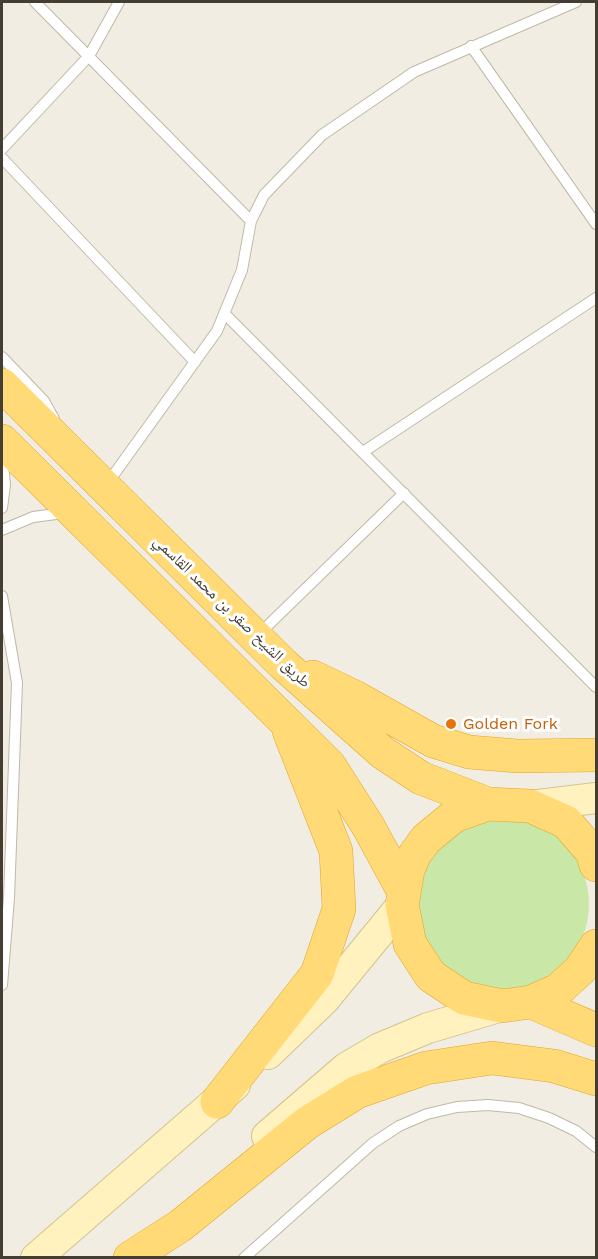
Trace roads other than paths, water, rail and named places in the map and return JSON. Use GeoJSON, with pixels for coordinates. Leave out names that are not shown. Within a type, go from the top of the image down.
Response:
{"type":"FeatureCollection","features":[{"type":"Feature","properties":{"kind":"highway","name":"طريق الشيخ صقر بن محمد القاسمي"},"geometry":{"type":"LineString","coordinates":[[2,385],[283,664],[383,753],[405,769],[488,804]]}},
{"type":"Feature","properties":{"kind":"highway"},"geometry":{"type":"LineString","coordinates":[[2,441],[328,765],[368,825],[403,899],[410,944],[431,976],[464,998],[517,1004],[597,1030]]}},
{"type":"Feature","properties":{"kind":"highway"},"geometry":{"type":"LineString","coordinates":[[283,664],[355,697],[433,741],[469,752],[564,757],[597,755]]}},
{"type":"Feature","properties":{"kind":"highway"},"geometry":{"type":"LineString","coordinates":[[217,1102],[317,974],[339,909],[336,850],[288,727]]}},
{"type":"Feature","properties":{"kind":"highway"},"geometry":{"type":"LineString","coordinates":[[403,899],[414,854],[426,838],[454,816],[488,804],[530,806],[566,822],[592,852],[597,865]]}},
{"type":"Feature","properties":{"kind":"highway"},"geometry":{"type":"LineString","coordinates":[[517,1004],[558,990],[580,970],[597,946]]}},
{"type":"Feature","properties":{"kind":"highway"},"geometry":{"type":"LineString","coordinates":[[130,1257],[180,1226],[307,1123],[357,1092],[426,1068],[492,1058],[554,1066],[597,1079]]}},
{"type":"Feature","properties":{"kind":"main road"},"geometry":{"type":"LineString","coordinates":[[530,806],[597,798]]}},
{"type":"Feature","properties":{"kind":"main road"},"geometry":{"type":"LineString","coordinates":[[36,1257],[217,1102],[324,1000],[403,899]]}},
{"type":"Feature","properties":{"kind":"main road"},"geometry":{"type":"LineString","coordinates":[[125,1257],[346,1068],[380,1047],[428,1028],[517,1004]]}},
{"type":"Feature","properties":{"kind":"lane"},"geometry":{"type":"LineString","coordinates":[[35,2],[251,221]]}},
{"type":"Feature","properties":{"kind":"lane"},"geometry":{"type":"LineString","coordinates":[[2,149],[89,56],[119,2]]}},
{"type":"Feature","properties":{"kind":"lane"},"geometry":{"type":"LineString","coordinates":[[105,487],[217,332],[242,270],[251,221],[264,195],[322,135],[414,72],[576,2]]}},
{"type":"Feature","properties":{"kind":"lane"},"geometry":{"type":"LineString","coordinates":[[471,46],[597,224]]}},
{"type":"Feature","properties":{"kind":"lane"},"geometry":{"type":"LineString","coordinates":[[2,158],[195,362]]}},
{"type":"Feature","properties":{"kind":"lane"},"geometry":{"type":"LineString","coordinates":[[363,452],[597,298]]}},
{"type":"Feature","properties":{"kind":"lane"},"geometry":{"type":"LineString","coordinates":[[224,312],[597,687]]}},
{"type":"Feature","properties":{"kind":"lane"},"geometry":{"type":"LineString","coordinates":[[2,357],[44,401],[59,429],[62,445]]}},
{"type":"Feature","properties":{"kind":"lane"},"geometry":{"type":"LineString","coordinates":[[2,451],[5,485],[2,508]]}},
{"type":"Feature","properties":{"kind":"lane"},"geometry":{"type":"LineString","coordinates":[[256,637],[404,493]]}},
{"type":"Feature","properties":{"kind":"lane"},"geometry":{"type":"LineString","coordinates":[[2,530],[33,517],[76,513]]}},
{"type":"Feature","properties":{"kind":"lane"},"geometry":{"type":"LineString","coordinates":[[2,596],[17,682],[4,898],[2,985]]}},
{"type":"Feature","properties":{"kind":"lane"},"geometry":{"type":"LineString","coordinates":[[244,1257],[373,1143],[399,1126],[427,1114],[457,1107],[488,1105],[519,1108],[567,1127],[597,1147]]}},
{"type":"Feature","properties":{"kind":"place","name":"Golden Fork"},"geometry":{"type":"Point","coordinates":[451,724]}}]}
